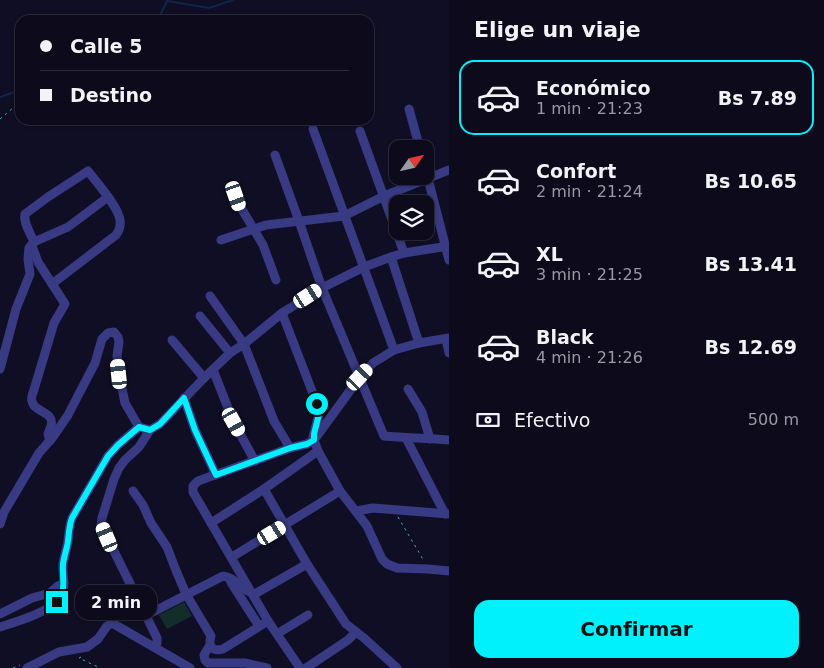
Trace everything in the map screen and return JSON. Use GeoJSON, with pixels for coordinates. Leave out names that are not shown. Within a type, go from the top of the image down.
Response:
{"type":"FeatureCollection","features":[{"type":"Feature","properties":{"kind":"street"},"geometry":{"type":"LineString","coordinates":[[409,109],[418,140]]}},
{"type":"Feature","properties":{"kind":"street"},"geometry":{"type":"LineString","coordinates":[[313,129],[394,350]]}},
{"type":"Feature","properties":{"kind":"street"},"geometry":{"type":"LineString","coordinates":[[360,131],[404,253]]}},
{"type":"Feature","properties":{"kind":"street"},"geometry":{"type":"LineString","coordinates":[[274,155],[322,288],[384,436],[449,440]]}},
{"type":"Feature","properties":{"kind":"street"},"geometry":{"type":"LineString","coordinates":[[434,176],[449,170]]}},
{"type":"Feature","properties":{"kind":"street"},"geometry":{"type":"LineString","coordinates":[[50,441],[48,434],[51,425],[50,418],[35,407],[31,400],[54,323],[65,304],[52,284],[38,262],[24,217],[25,214],[48,197],[88,171],[118,212],[119,230],[116,235],[52,284]]}},
{"type":"Feature","properties":{"kind":"street"},"geometry":{"type":"LineString","coordinates":[[220,240],[266,225],[344,216],[411,185]]}},
{"type":"Feature","properties":{"kind":"street"},"geometry":{"type":"LineString","coordinates":[[430,185],[447,246],[449,260]]}},
{"type":"Feature","properties":{"kind":"street"},"geometry":{"type":"LineString","coordinates":[[233,186],[240,206],[263,246],[276,280]]}},
{"type":"Feature","properties":{"kind":"street"},"geometry":{"type":"LineString","coordinates":[[0,369],[16,309],[30,274],[29,248],[33,244],[68,227],[108,197]]}},
{"type":"Feature","properties":{"kind":"street"},"geometry":{"type":"LineString","coordinates":[[156,647],[158,643],[157,638],[147,615],[102,524],[102,518],[119,468],[139,447],[150,430],[160,424],[230,353],[282,314],[322,288],[364,267],[404,253],[447,246]]}},
{"type":"Feature","properties":{"kind":"street"},"geometry":{"type":"LineString","coordinates":[[391,257],[419,343]]}},
{"type":"Feature","properties":{"kind":"street"},"geometry":{"type":"LineString","coordinates":[[210,296],[244,344],[274,421],[290,448]]}},
{"type":"Feature","properties":{"kind":"street"},"geometry":{"type":"LineString","coordinates":[[282,314],[317,404],[319,414],[314,440],[318,451],[340,492],[367,526],[382,559],[387,564],[397,568],[449,571]]}},
{"type":"Feature","properties":{"kind":"street"},"geometry":{"type":"LineString","coordinates":[[200,316],[230,353]]}},
{"type":"Feature","properties":{"kind":"street"},"geometry":{"type":"LineString","coordinates":[[0,524],[4,512],[17,489],[39,454],[68,415],[95,363],[102,339],[108,333],[114,332],[118,337],[117,356],[125,403],[139,427],[150,430]]}},
{"type":"Feature","properties":{"kind":"street"},"geometry":{"type":"LineString","coordinates":[[300,668],[268,621],[193,492],[192,486],[198,481],[314,440],[360,377],[373,363],[394,350],[447,338],[449,353]]}},
{"type":"Feature","properties":{"kind":"street"},"geometry":{"type":"LineString","coordinates":[[172,340],[204,378]]}},
{"type":"Feature","properties":{"kind":"street"},"geometry":{"type":"LineString","coordinates":[[213,370],[234,422],[255,461]]}},
{"type":"Feature","properties":{"kind":"street"},"geometry":{"type":"LineString","coordinates":[[408,389],[422,412],[430,438]]}},
{"type":"Feature","properties":{"kind":"street"},"geometry":{"type":"LineString","coordinates":[[184,398],[195,430],[216,475]]}},
{"type":"Feature","properties":{"kind":"street"},"geometry":{"type":"LineString","coordinates":[[0,627],[31,617],[57,602],[62,593],[64,583],[63,562],[68,543],[69,527],[75,512],[108,456],[139,427]]}},
{"type":"Feature","properties":{"kind":"street"},"geometry":{"type":"LineString","coordinates":[[406,438],[447,514]]}},
{"type":"Feature","properties":{"kind":"street"},"geometry":{"type":"LineString","coordinates":[[211,523],[318,451]]}},
{"type":"Feature","properties":{"kind":"street"},"geometry":{"type":"LineString","coordinates":[[264,489],[306,564],[337,612],[346,624],[364,638],[392,666]]}},
{"type":"Feature","properties":{"kind":"street"},"geometry":{"type":"LineString","coordinates":[[133,491],[167,547],[186,594],[211,636],[210,645],[204,656],[205,660],[208,663],[245,663],[267,668]]}},
{"type":"Feature","properties":{"kind":"street"},"geometry":{"type":"LineString","coordinates":[[232,558],[340,492]]}},
{"type":"Feature","properties":{"kind":"street"},"geometry":{"type":"LineString","coordinates":[[356,511],[366,509],[447,514]]}},
{"type":"Feature","properties":{"kind":"street"},"geometry":{"type":"LineString","coordinates":[[147,615],[223,576],[252,593],[306,564]]}},
{"type":"Feature","properties":{"kind":"street"},"geometry":{"type":"LineString","coordinates":[[229,578],[259,626]]}},
{"type":"Feature","properties":{"kind":"street"},"geometry":{"type":"LineString","coordinates":[[0,614],[32,598],[50,593],[64,583]]}},
{"type":"Feature","properties":{"kind":"street"},"geometry":{"type":"LineString","coordinates":[[277,634],[308,615]]}},
{"type":"Feature","properties":{"kind":"street"},"geometry":{"type":"LineString","coordinates":[[210,645],[216,650],[223,649],[268,621]]}},
{"type":"Feature","properties":{"kind":"street"},"geometry":{"type":"LineString","coordinates":[[27,668],[58,652],[87,647],[98,639],[107,626],[112,623],[190,668]]}},
{"type":"Feature","properties":{"kind":"street"},"geometry":{"type":"LineString","coordinates":[[306,668],[348,640],[356,632]]}},
{"type":"Feature","properties":{"kind":"path"},"geometry":{"type":"LineString","coordinates":[[0,119],[15,106]]}},
{"type":"Feature","properties":{"kind":"path"},"geometry":{"type":"LineString","coordinates":[[394,510],[428,569]]}},
{"type":"Feature","properties":{"kind":"path"},"geometry":{"type":"LineString","coordinates":[[83,655],[79,658],[100,668]]}},
{"type":"Feature","properties":{"kind":"green space"},"geometry":{"type":"Polygon","coordinates":[[[184,602],[192,616],[167,629],[159,615],[184,602]]]}},
{"type":"Feature","properties":{"kind":"waterway"},"geometry":{"type":"LineString","coordinates":[[160,15],[167,1],[209,8],[233,0]]}},
{"type":"Feature","properties":{"kind":"waterway"},"geometry":{"type":"LineString","coordinates":[[0,97],[15,92]]}},
{"type":"Feature","properties":{"kind":"route"},"geometry":{"type":"LineString","coordinates":[[57,602],[61,597],[63,589],[63,562],[72,518],[108,456],[139,427],[150,430],[160,424],[184,398],[195,430],[216,475],[290,448],[310,443],[314,440],[319,414],[317,404]]}}]}
